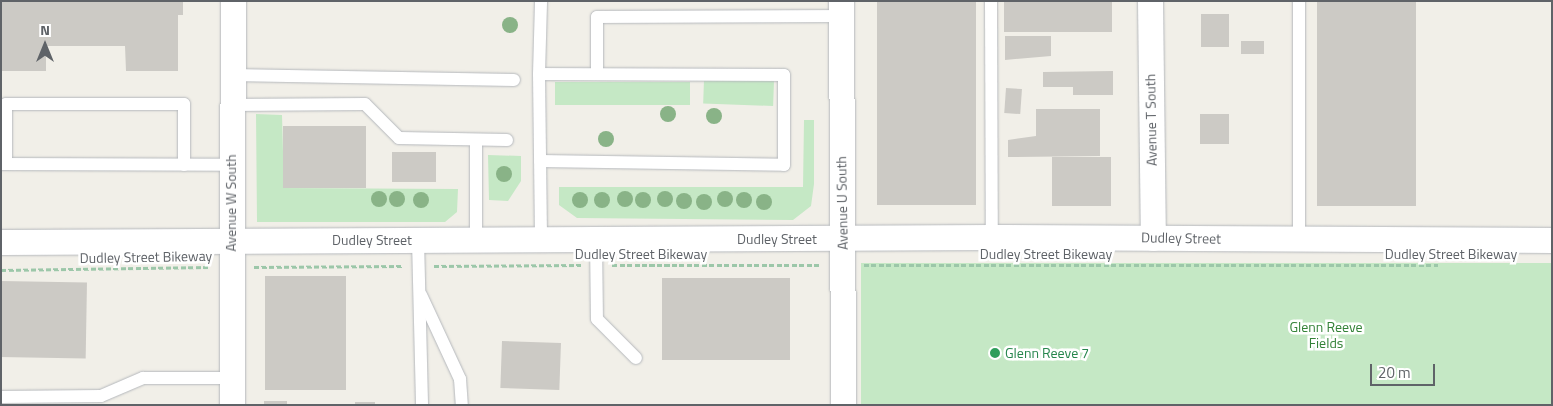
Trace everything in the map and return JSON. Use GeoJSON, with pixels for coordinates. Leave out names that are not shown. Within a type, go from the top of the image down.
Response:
{"type":"FeatureCollection","features":[{"type":"Feature","properties":{"kind":"street","name":"Avenue W South"},"geometry":{"type":"LineString","coordinates":[[232,405],[230,105],[233,1]]}},
{"type":"Feature","properties":{"kind":"street","name":"Avenue T South"},"geometry":{"type":"LineString","coordinates":[[1150,1],[1153,238]]}},
{"type":"Feature","properties":{"kind":"street","name":"Avenue U South"},"geometry":{"type":"LineString","coordinates":[[842,8],[843,405]]}},
{"type":"Feature","properties":{"kind":"street","name":"Dudley Street"},"geometry":{"type":"LineString","coordinates":[[1,242],[992,237],[1552,240]]}},
{"type":"Feature","properties":{"kind":"lane"},"geometry":{"type":"LineString","coordinates":[[541,1],[539,74],[542,240]]}},
{"type":"Feature","properties":{"kind":"lane"},"geometry":{"type":"LineString","coordinates":[[991,1],[992,237]]}},
{"type":"Feature","properties":{"kind":"lane"},"geometry":{"type":"LineString","coordinates":[[1299,1],[1299,240]]}},
{"type":"Feature","properties":{"kind":"lane"},"geometry":{"type":"LineString","coordinates":[[597,73],[597,17],[842,8]]}},
{"type":"Feature","properties":{"kind":"lane"},"geometry":{"type":"LineString","coordinates":[[539,74],[784,75],[784,165],[540,161]]}},
{"type":"Feature","properties":{"kind":"lane"},"geometry":{"type":"LineString","coordinates":[[231,75],[514,80]]}},
{"type":"Feature","properties":{"kind":"lane"},"geometry":{"type":"LineString","coordinates":[[184,165],[184,104],[6,104],[4,164],[231,166]]}},
{"type":"Feature","properties":{"kind":"lane"},"geometry":{"type":"LineString","coordinates":[[230,105],[365,104],[399,138],[507,140]]}},
{"type":"Feature","properties":{"kind":"lane"},"geometry":{"type":"LineString","coordinates":[[476,140],[476,240]]}},
{"type":"Feature","properties":{"kind":"lane"},"geometry":{"type":"LineString","coordinates":[[418,240],[422,405]]}},
{"type":"Feature","properties":{"kind":"lane"},"geometry":{"type":"LineString","coordinates":[[596,240],[598,265],[597,319],[636,358]]}},
{"type":"Feature","properties":{"kind":"lane"},"geometry":{"type":"LineString","coordinates":[[419,291],[460,379],[462,405]]}},
{"type":"Feature","properties":{"kind":"lane"},"geometry":{"type":"LineString","coordinates":[[1,397],[101,396],[143,378],[232,378]]}},
{"type":"Feature","properties":{"kind":"path","name":"Dudley Street Bikeway"},"geometry":{"type":"LineString","coordinates":[[1,270],[598,265],[1442,265]]}},
{"type":"Feature","properties":{"kind":"green space"},"geometry":{"type":"Polygon","coordinates":[[[704,79],[774,81],[773,106],[703,104],[704,79]]]}},
{"type":"Feature","properties":{"kind":"green space"},"geometry":{"type":"Polygon","coordinates":[[[555,82],[690,82],[690,105],[555,105],[555,82]]]}},
{"type":"Feature","properties":{"kind":"green space"},"geometry":{"type":"Polygon","coordinates":[[[256,114],[282,115],[284,188],[458,189],[457,212],[445,222],[257,222],[256,114]]]}},
{"type":"Feature","properties":{"kind":"green space"},"geometry":{"type":"Polygon","coordinates":[[[804,120],[814,120],[814,184],[811,206],[793,220],[577,218],[559,205],[559,187],[803,187],[804,120]]]}},
{"type":"Feature","properties":{"kind":"green space"},"geometry":{"type":"Polygon","coordinates":[[[488,155],[521,156],[521,181],[508,201],[489,200],[488,155]]]}},
{"type":"Feature","properties":{"kind":"green space","name":"Glenn Reeve Fields"},"geometry":{"type":"Polygon","coordinates":[[[861,263],[1552,263],[1552,405],[861,405],[861,263]]]}},
{"type":"Feature","properties":{"kind":"building"},"geometry":{"type":"Polygon","coordinates":[[[1,1],[183,1],[183,15],[178,15],[178,71],[126,71],[125,46],[46,46],[46,71],[1,71],[1,1]]]}},
{"type":"Feature","properties":{"kind":"building"},"geometry":{"type":"Polygon","coordinates":[[[877,1],[976,1],[976,205],[877,205],[877,1]]]}},
{"type":"Feature","properties":{"kind":"building"},"geometry":{"type":"Polygon","coordinates":[[[1004,1],[1112,1],[1112,32],[1004,32],[1004,1]]]}},
{"type":"Feature","properties":{"kind":"building"},"geometry":{"type":"Polygon","coordinates":[[[1317,1],[1416,1],[1416,206],[1317,206],[1317,1]]]}},
{"type":"Feature","properties":{"kind":"building"},"geometry":{"type":"Polygon","coordinates":[[[1201,14],[1229,14],[1229,47],[1201,47],[1201,14]]]}},
{"type":"Feature","properties":{"kind":"building"},"geometry":{"type":"Polygon","coordinates":[[[1005,36],[1051,36],[1051,56],[1005,60],[1005,36]]]}},
{"type":"Feature","properties":{"kind":"building"},"geometry":{"type":"Polygon","coordinates":[[[1241,41],[1264,41],[1264,54],[1241,54],[1241,41]]]}},
{"type":"Feature","properties":{"kind":"building"},"geometry":{"type":"Polygon","coordinates":[[[1113,71],[1113,95],[1073,95],[1073,87],[1043,87],[1043,72],[1113,71]]]}},
{"type":"Feature","properties":{"kind":"building"},"geometry":{"type":"Polygon","coordinates":[[[1006,88],[1022,89],[1020,114],[1004,113],[1006,88]]]}},
{"type":"Feature","properties":{"kind":"building"},"geometry":{"type":"Polygon","coordinates":[[[1036,109],[1100,109],[1100,156],[1008,157],[1008,140],[1036,136],[1036,109]]]}},
{"type":"Feature","properties":{"kind":"building"},"geometry":{"type":"Polygon","coordinates":[[[1200,114],[1229,114],[1229,144],[1200,144],[1200,114]]]}},
{"type":"Feature","properties":{"kind":"building"},"geometry":{"type":"Polygon","coordinates":[[[283,126],[366,126],[366,188],[283,188],[283,126]]]}},
{"type":"Feature","properties":{"kind":"building"},"geometry":{"type":"Polygon","coordinates":[[[392,152],[436,152],[436,182],[392,182],[392,152]]]}},
{"type":"Feature","properties":{"kind":"building"},"geometry":{"type":"Polygon","coordinates":[[[1052,157],[1111,157],[1111,206],[1052,206],[1052,157]]]}},
{"type":"Feature","properties":{"kind":"building"},"geometry":{"type":"Polygon","coordinates":[[[265,276],[346,276],[346,390],[265,390],[265,276]]]}},
{"type":"Feature","properties":{"kind":"building"},"geometry":{"type":"Polygon","coordinates":[[[662,278],[790,278],[790,360],[662,360],[662,278]]]}},
{"type":"Feature","properties":{"kind":"building"},"geometry":{"type":"Polygon","coordinates":[[[1,281],[87,283],[86,358],[1,357],[1,281]]]}},
{"type":"Feature","properties":{"kind":"building"},"geometry":{"type":"Polygon","coordinates":[[[502,341],[561,343],[559,390],[500,388],[502,341]]]}},
{"type":"Feature","properties":{"kind":"building"},"geometry":{"type":"Polygon","coordinates":[[[264,401],[287,401],[287,405],[264,405],[264,401]]]}},
{"type":"Feature","properties":{"kind":"building"},"geometry":{"type":"Polygon","coordinates":[[[355,402],[375,402],[375,405],[355,405],[355,402]]]}},
{"type":"Feature","properties":{"kind":"place","name":"Glenn Reeve 7"},"geometry":{"type":"Point","coordinates":[995,353]}}]}
